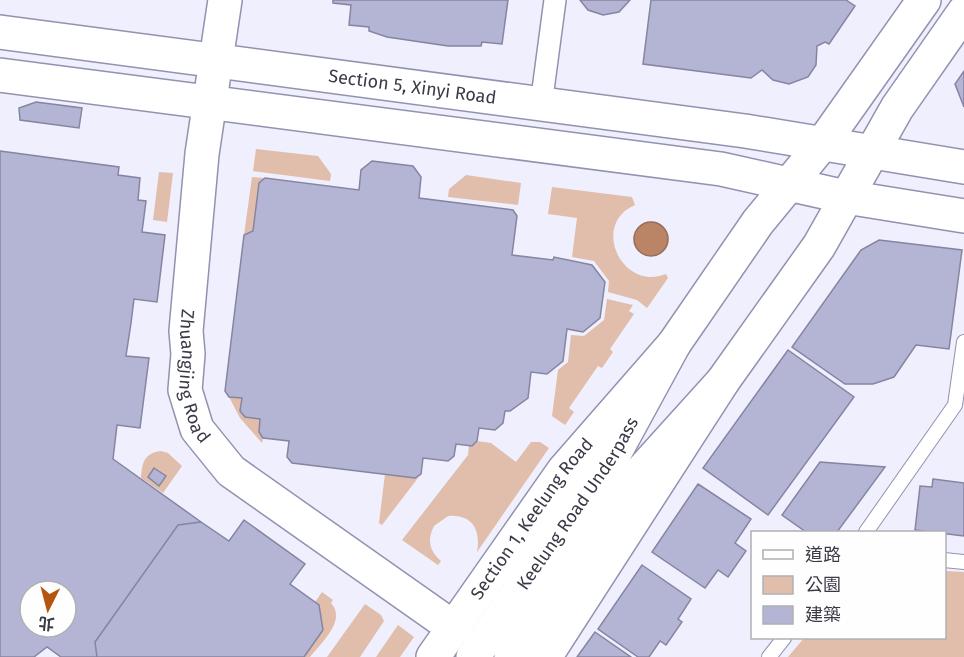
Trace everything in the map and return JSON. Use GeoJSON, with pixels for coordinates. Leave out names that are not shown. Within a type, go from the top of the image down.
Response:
{"type":"FeatureCollection","features":[{"type":"Feature","properties":{"kind":"main road","name":"Zhuangjing Road"},"geometry":{"type":"LineString","coordinates":[[225,0],[209,102],[186,331],[188,354],[185,390],[197,429],[231,471],[454,628]]}},
{"type":"Feature","properties":{"kind":"main road","name":"Section 1, Keelung Road"},"geometry":{"type":"LineString","coordinates":[[433,657],[564,470],[674,344],[758,222],[823,143],[924,0]]}},
{"type":"Feature","properties":{"kind":"main road"},"geometry":{"type":"LineString","coordinates":[[544,657],[723,381],[819,246],[897,108],[964,12]]}},
{"type":"Feature","properties":{"kind":"main road","name":"Section 5, Xinyi Road"},"geometry":{"type":"LineString","coordinates":[[0,32],[823,143],[871,153],[964,167]]}},
{"type":"Feature","properties":{"kind":"main road"},"geometry":{"type":"LineString","coordinates":[[0,75],[721,169],[846,197],[959,208]]}},
{"type":"Feature","properties":{"kind":"main road","name":"Keelung Road Underpass"},"geometry":{"type":"LineString","coordinates":[[473,657],[613,456],[674,344]]}},
{"type":"Feature","properties":{"kind":"main road","name":"Keelung Road Underpass"},"geometry":{"type":"LineString","coordinates":[[511,657],[639,474],[723,381]]}},
{"type":"Feature","properties":{"kind":"street"},"geometry":{"type":"LineString","coordinates":[[541,105],[555,0]]}},
{"type":"Feature","properties":{"kind":"lane"},"geometry":{"type":"LineString","coordinates":[[867,531],[959,405],[964,342]]}},
{"type":"Feature","properties":{"kind":"lane"},"geometry":{"type":"LineString","coordinates":[[946,560],[964,562]]}},
{"type":"Feature","properties":{"kind":"lane"},"geometry":{"type":"LineString","coordinates":[[769,657],[783,639]]}},
{"type":"Feature","properties":{"kind":"green space"},"geometry":{"type":"Polygon","coordinates":[[[256,149],[318,156],[331,174],[330,181],[253,171],[256,149]]]}},
{"type":"Feature","properties":{"kind":"green space"},"geometry":{"type":"Polygon","coordinates":[[[159,172],[173,173],[167,222],[153,220],[159,172]]]}},
{"type":"Feature","properties":{"kind":"green space"},"geometry":{"type":"Polygon","coordinates":[[[466,175],[521,183],[518,205],[448,197],[449,189],[466,175]]]}},
{"type":"Feature","properties":{"kind":"green space"},"geometry":{"type":"Polygon","coordinates":[[[252,177],[265,178],[253,231],[244,235],[252,177]]]}},
{"type":"Feature","properties":{"kind":"green space"},"geometry":{"type":"Polygon","coordinates":[[[552,187],[632,197],[635,205],[622,214],[615,226],[613,240],[617,253],[625,265],[636,273],[650,277],[666,274],[668,278],[647,308],[637,300],[608,292],[609,281],[594,261],[572,257],[577,218],[548,214],[552,187]]]}},
{"type":"Feature","properties":{"kind":"green space"},"geometry":{"type":"Polygon","coordinates":[[[607,299],[633,305],[629,311],[634,314],[610,349],[613,352],[602,368],[598,366],[569,408],[574,412],[565,425],[552,416],[558,370],[568,362],[571,335],[584,336],[604,320],[607,299]]]}},
{"type":"Feature","properties":{"kind":"green space"},"geometry":{"type":"Polygon","coordinates":[[[229,397],[242,398],[260,419],[259,432],[263,438],[262,443],[240,418],[229,397]]]}},
{"type":"Feature","properties":{"kind":"green space"},"geometry":{"type":"Polygon","coordinates":[[[477,441],[491,443],[516,462],[531,442],[540,442],[549,448],[477,552],[478,537],[469,521],[457,516],[448,516],[434,526],[430,536],[430,545],[441,561],[438,565],[402,540],[468,455],[469,445],[477,441]]]}},
{"type":"Feature","properties":{"kind":"green space"},"geometry":{"type":"Polygon","coordinates":[[[161,451],[168,453],[182,466],[163,493],[141,478],[147,456],[161,451]]]}},
{"type":"Feature","properties":{"kind":"green space"},"geometry":{"type":"Polygon","coordinates":[[[385,474],[415,478],[421,474],[382,525],[379,523],[385,474]]]}},
{"type":"Feature","properties":{"kind":"green space"},"geometry":{"type":"Polygon","coordinates":[[[946,571],[964,572],[964,657],[788,657],[803,639],[946,639],[946,571]]]}},
{"type":"Feature","properties":{"kind":"green space"},"geometry":{"type":"Polygon","coordinates":[[[322,592],[333,600],[331,603],[336,617],[326,638],[310,657],[304,657],[323,630],[319,605],[315,602],[322,592]]]}},
{"type":"Feature","properties":{"kind":"green space"},"geometry":{"type":"Polygon","coordinates":[[[365,604],[381,615],[384,621],[360,657],[327,657],[365,604]]]}},
{"type":"Feature","properties":{"kind":"green space"},"geometry":{"type":"Polygon","coordinates":[[[398,625],[414,637],[400,657],[376,657],[398,625]]]}},
{"type":"Feature","properties":{"kind":"shaded area"},"geometry":{"type":"Polygon","coordinates":[[[651,222],[663,227],[668,239],[663,251],[651,256],[639,251],[634,239],[639,227],[651,222]]]}},
{"type":"Feature","properties":{"kind":"building"},"geometry":{"type":"Polygon","coordinates":[[[333,0],[508,0],[502,44],[482,42],[481,46],[448,46],[387,37],[369,31],[369,27],[349,25],[351,5],[333,3],[333,0]]]}},
{"type":"Feature","properties":{"kind":"building"},"geometry":{"type":"Polygon","coordinates":[[[580,0],[630,0],[619,12],[603,15],[588,10],[580,0]]]}},
{"type":"Feature","properties":{"kind":"building"},"geometry":{"type":"Polygon","coordinates":[[[651,0],[846,0],[855,6],[829,44],[825,42],[817,46],[816,65],[808,77],[789,84],[773,80],[762,70],[751,78],[643,64],[651,0]]]}},
{"type":"Feature","properties":{"kind":"building"},"geometry":{"type":"Polygon","coordinates":[[[964,71],[964,107],[955,84],[964,71]]]}},
{"type":"Feature","properties":{"kind":"building"},"geometry":{"type":"Polygon","coordinates":[[[36,102],[82,108],[79,128],[20,120],[19,108],[36,102]]]}},
{"type":"Feature","properties":{"kind":"building"},"geometry":{"type":"Polygon","coordinates":[[[0,151],[119,167],[118,175],[140,178],[138,200],[146,201],[142,232],[165,235],[157,302],[134,299],[126,356],[149,358],[140,428],[117,425],[113,459],[201,522],[178,525],[95,642],[97,657],[61,657],[47,647],[34,657],[0,657],[0,151]]]}},
{"type":"Feature","properties":{"kind":"building"},"geometry":{"type":"Polygon","coordinates":[[[372,161],[413,166],[421,177],[419,198],[513,210],[517,216],[512,255],[553,260],[554,257],[592,265],[605,282],[600,318],[583,332],[567,329],[563,361],[547,374],[531,372],[528,398],[510,411],[505,411],[503,423],[495,430],[479,428],[477,441],[472,446],[456,444],[454,456],[448,461],[423,458],[421,474],[415,478],[292,463],[287,457],[289,441],[263,438],[259,432],[260,419],[245,417],[240,411],[242,398],[229,397],[225,391],[244,235],[253,231],[259,183],[265,178],[359,190],[361,170],[372,161]]]}},
{"type":"Feature","properties":{"kind":"building"},"geometry":{"type":"Polygon","coordinates":[[[879,240],[962,250],[949,349],[916,345],[894,377],[873,384],[845,384],[792,347],[861,250],[879,240]]]}},
{"type":"Feature","properties":{"kind":"building"},"geometry":{"type":"Polygon","coordinates":[[[788,350],[854,397],[768,515],[703,468],[788,350]]]}},
{"type":"Feature","properties":{"kind":"building"},"geometry":{"type":"Polygon","coordinates":[[[820,462],[885,467],[838,531],[805,531],[782,515],[820,462]]]}},
{"type":"Feature","properties":{"kind":"building"},"geometry":{"type":"Polygon","coordinates":[[[154,468],[166,476],[159,486],[148,477],[154,468]]]}},
{"type":"Feature","properties":{"kind":"building"},"geometry":{"type":"Polygon","coordinates":[[[933,479],[964,483],[964,536],[946,534],[946,531],[915,530],[920,486],[932,487],[933,479]]]}},
{"type":"Feature","properties":{"kind":"building"},"geometry":{"type":"Polygon","coordinates":[[[698,484],[751,519],[735,543],[746,551],[728,577],[718,570],[705,588],[652,552],[698,484]]]}},
{"type":"Feature","properties":{"kind":"building"},"geometry":{"type":"Polygon","coordinates":[[[244,520],[305,564],[290,584],[319,605],[323,630],[304,657],[97,657],[95,642],[178,525],[201,522],[229,541],[244,520]]]}},
{"type":"Feature","properties":{"kind":"building"},"geometry":{"type":"Polygon","coordinates":[[[642,565],[691,599],[678,619],[682,622],[666,645],[660,641],[649,657],[638,657],[598,629],[642,565]]]}},
{"type":"Feature","properties":{"kind":"building"},"geometry":{"type":"Polygon","coordinates":[[[595,632],[631,657],[577,657],[595,632]]]}}]}
